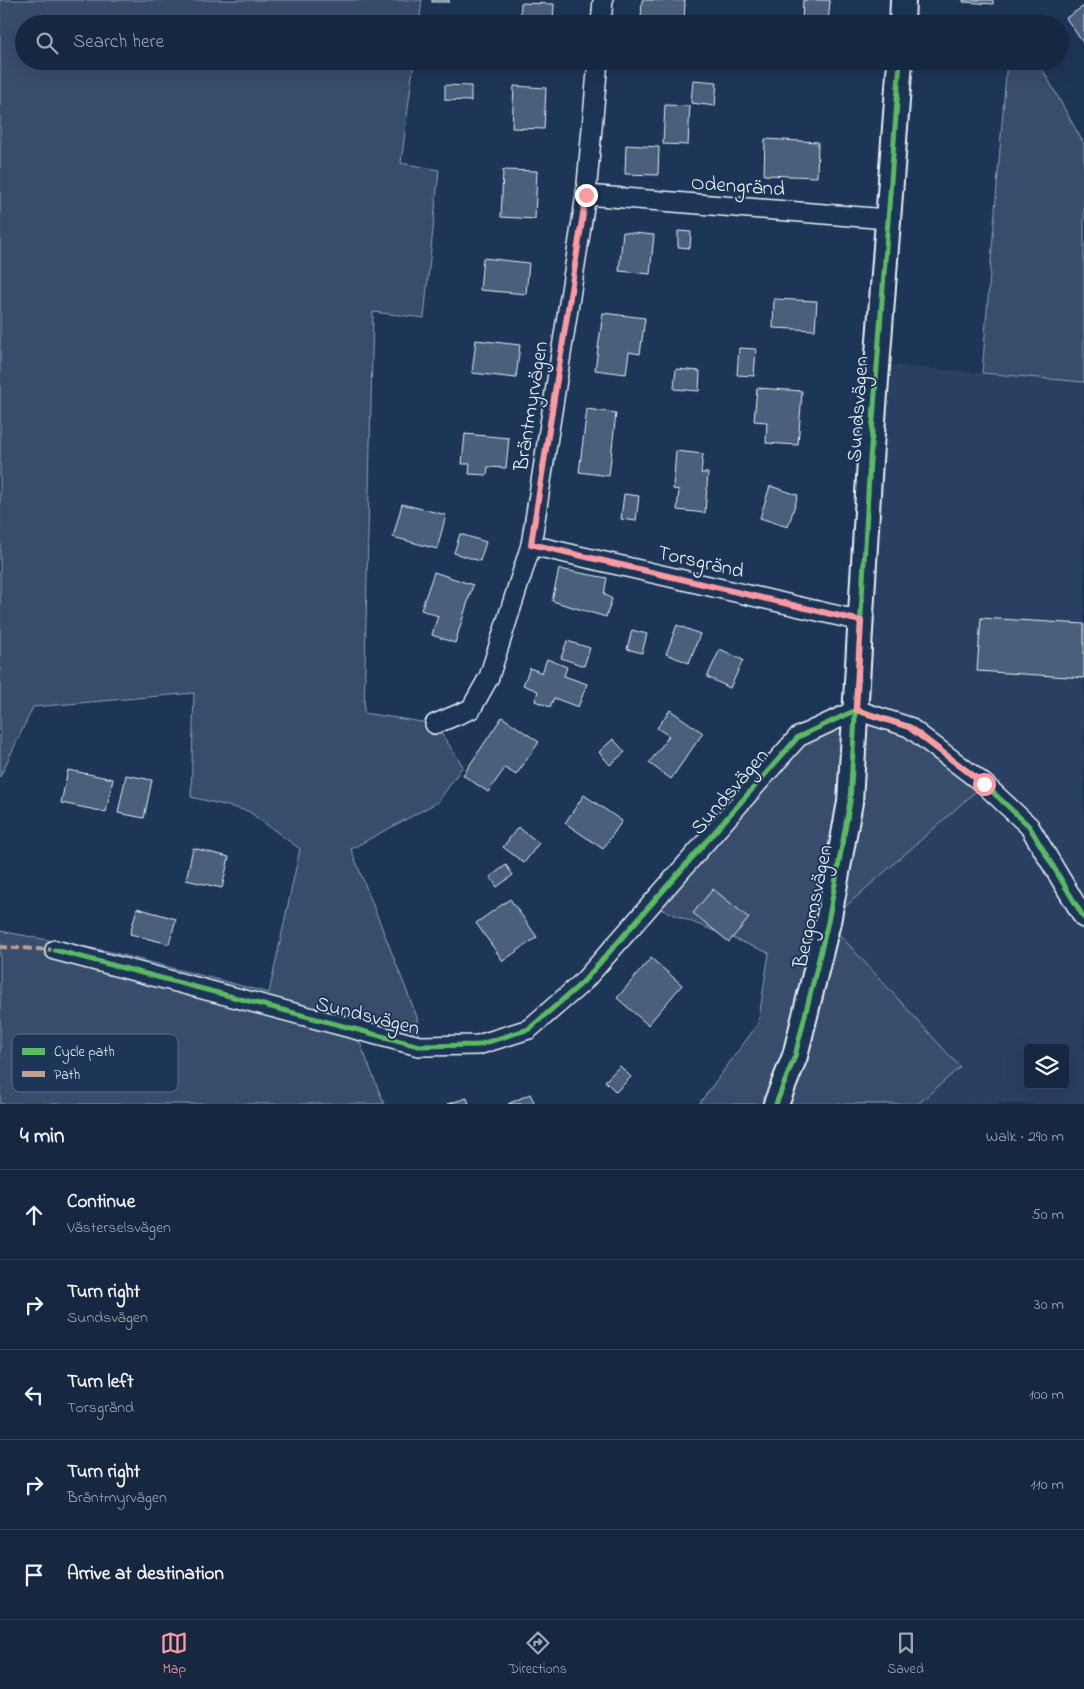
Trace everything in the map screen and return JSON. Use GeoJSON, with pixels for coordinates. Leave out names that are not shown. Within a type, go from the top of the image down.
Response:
{"type":"FeatureCollection","features":[{"type":"Feature","properties":{"kind":"street"},"geometry":{"type":"LineString","coordinates":[[602,15],[603,0]]}},
{"type":"Feature","properties":{"kind":"street"},"geometry":{"type":"LineString","coordinates":[[902,0],[902,15]]}},
{"type":"Feature","properties":{"kind":"street","name":"Bräntmyrvägen"},"geometry":{"type":"LineString","coordinates":[[435,724],[471,709],[489,677],[531,544],[586,195],[597,70]]}},
{"type":"Feature","properties":{"kind":"street","name":"Sundsvägen"},"geometry":{"type":"LineString","coordinates":[[54,950],[419,1046],[478,1045],[529,1029],[576,988],[798,737],[856,710],[870,460],[899,70]]}},
{"type":"Feature","properties":{"kind":"street","name":"Odengränd"},"geometry":{"type":"LineString","coordinates":[[586,195],[887,219]]}},
{"type":"Feature","properties":{"kind":"street","name":"Torsgränd"},"geometry":{"type":"LineString","coordinates":[[531,544],[861,621]]}},
{"type":"Feature","properties":{"kind":"street"},"geometry":{"type":"LineString","coordinates":[[856,710],[909,727],[984,784],[1029,826],[1084,918]]}},
{"type":"Feature","properties":{"kind":"street","name":"Bergomsvägen"},"geometry":{"type":"LineString","coordinates":[[776,1104],[795,1056],[828,922],[850,802],[856,710]]}},
{"type":"Feature","properties":{"kind":"shaded area"},"geometry":{"type":"Polygon","coordinates":[[[0,0],[422,0],[420,15],[15,15],[15,70],[413,70],[401,163],[439,170],[424,318],[373,312],[364,713],[435,724],[463,766],[438,802],[351,849],[417,1017],[419,1045],[355,1030],[384,1104],[0,1104],[0,931],[107,951],[269,993],[300,849],[248,811],[191,797],[194,693],[33,707],[0,777],[0,0]]]}},
{"type":"Feature","properties":{"kind":"shaded area"},"geometry":{"type":"Polygon","coordinates":[[[1006,70],[1043,70],[1084,144],[1084,382],[982,373],[1006,70]]]}},
{"type":"Feature","properties":{"kind":"shaded area"},"geometry":{"type":"Polygon","coordinates":[[[877,364],[1084,382],[1084,1104],[918,1104],[960,1067],[828,922],[856,710],[877,364]]]}},
{"type":"Feature","properties":{"kind":"shaded area"},"geometry":{"type":"Polygon","coordinates":[[[856,710],[909,727],[984,784],[828,922],[960,1067],[918,1104],[699,1104],[758,1024],[769,953],[650,905],[798,737],[856,710]]]}},
{"type":"Feature","properties":{"kind":"building"},"geometry":{"type":"Polygon","coordinates":[[[432,0],[449,0],[449,2],[432,2],[432,0]]]}},
{"type":"Feature","properties":{"kind":"building"},"geometry":{"type":"Polygon","coordinates":[[[642,0],[685,0],[684,15],[641,15],[642,0]]]}},
{"type":"Feature","properties":{"kind":"building"},"geometry":{"type":"Polygon","coordinates":[[[803,0],[830,0],[829,15],[802,15],[803,0]]]}},
{"type":"Feature","properties":{"kind":"building"},"geometry":{"type":"Polygon","coordinates":[[[963,0],[993,0],[993,4],[963,2],[963,0]]]}},
{"type":"Feature","properties":{"kind":"building"},"geometry":{"type":"Polygon","coordinates":[[[521,3],[554,4],[553,15],[520,15],[521,3]]]}},
{"type":"Feature","properties":{"kind":"building"},"geometry":{"type":"Polygon","coordinates":[[[1084,6],[1084,44],[1069,22],[1069,16],[1084,6]]]}},
{"type":"Feature","properties":{"kind":"building"},"geometry":{"type":"Polygon","coordinates":[[[693,80],[717,82],[715,106],[691,103],[693,80]]]}},
{"type":"Feature","properties":{"kind":"building"},"geometry":{"type":"Polygon","coordinates":[[[445,85],[471,86],[471,101],[445,100],[445,85]]]}},
{"type":"Feature","properties":{"kind":"building"},"geometry":{"type":"Polygon","coordinates":[[[514,86],[546,88],[544,129],[512,128],[514,86]]]}},
{"type":"Feature","properties":{"kind":"building"},"geometry":{"type":"Polygon","coordinates":[[[665,105],[690,106],[688,145],[663,144],[665,105]]]}},
{"type":"Feature","properties":{"kind":"building"},"geometry":{"type":"Polygon","coordinates":[[[765,139],[818,142],[817,177],[764,175],[765,139]]]}},
{"type":"Feature","properties":{"kind":"building"},"geometry":{"type":"Polygon","coordinates":[[[626,145],[659,147],[658,175],[625,174],[626,145]]]}},
{"type":"Feature","properties":{"kind":"building"},"geometry":{"type":"Polygon","coordinates":[[[503,170],[537,171],[535,219],[501,217],[503,170]]]}},
{"type":"Feature","properties":{"kind":"building"},"geometry":{"type":"Polygon","coordinates":[[[678,231],[691,232],[690,248],[678,247],[678,231]]]}},
{"type":"Feature","properties":{"kind":"building"},"geometry":{"type":"Polygon","coordinates":[[[623,232],[654,235],[650,274],[619,271],[623,232]]]}},
{"type":"Feature","properties":{"kind":"building"},"geometry":{"type":"Polygon","coordinates":[[[483,258],[529,263],[526,294],[480,290],[483,258]]]}},
{"type":"Feature","properties":{"kind":"building"},"geometry":{"type":"Polygon","coordinates":[[[774,299],[817,301],[815,330],[773,328],[774,299]]]}},
{"type":"Feature","properties":{"kind":"building"},"geometry":{"type":"Polygon","coordinates":[[[603,313],[645,318],[640,354],[629,352],[626,374],[595,370],[603,313]]]}},
{"type":"Feature","properties":{"kind":"building"},"geometry":{"type":"Polygon","coordinates":[[[476,340],[520,345],[516,378],[472,373],[476,340]]]}},
{"type":"Feature","properties":{"kind":"building"},"geometry":{"type":"Polygon","coordinates":[[[739,348],[756,349],[754,376],[737,375],[739,348]]]}},
{"type":"Feature","properties":{"kind":"building"},"geometry":{"type":"Polygon","coordinates":[[[676,369],[700,371],[699,391],[674,389],[676,369]]]}},
{"type":"Feature","properties":{"kind":"building"},"geometry":{"type":"Polygon","coordinates":[[[757,388],[802,391],[798,445],[766,443],[767,422],[754,421],[757,388]]]}},
{"type":"Feature","properties":{"kind":"building"},"geometry":{"type":"Polygon","coordinates":[[[587,409],[616,413],[609,476],[579,472],[587,409]]]}},
{"type":"Feature","properties":{"kind":"building"},"geometry":{"type":"Polygon","coordinates":[[[465,434],[509,438],[506,468],[488,467],[487,475],[469,474],[470,464],[462,464],[465,434]]]}},
{"type":"Feature","properties":{"kind":"building"},"geometry":{"type":"Polygon","coordinates":[[[676,451],[703,454],[701,473],[708,473],[705,513],[677,510],[679,490],[673,489],[676,451]]]}},
{"type":"Feature","properties":{"kind":"building"},"geometry":{"type":"Polygon","coordinates":[[[770,486],[798,495],[788,527],[760,518],[770,486]]]}},
{"type":"Feature","properties":{"kind":"building"},"geometry":{"type":"Polygon","coordinates":[[[624,494],[639,496],[636,521],[621,519],[624,494]]]}},
{"type":"Feature","properties":{"kind":"building"},"geometry":{"type":"Polygon","coordinates":[[[402,504],[446,515],[437,549],[393,537],[402,504]]]}},
{"type":"Feature","properties":{"kind":"building"},"geometry":{"type":"Polygon","coordinates":[[[460,534],[486,542],[480,561],[454,553],[460,534]]]}},
{"type":"Feature","properties":{"kind":"building"},"geometry":{"type":"Polygon","coordinates":[[[559,569],[607,578],[604,594],[612,599],[606,617],[552,601],[559,569]]]}},
{"type":"Feature","properties":{"kind":"building"},"geometry":{"type":"Polygon","coordinates":[[[434,572],[473,585],[455,643],[432,635],[438,616],[421,610],[434,572]]]}},
{"type":"Feature","properties":{"kind":"building"},"geometry":{"type":"Polygon","coordinates":[[[981,618],[1084,624],[1084,678],[977,671],[981,618]]]}},
{"type":"Feature","properties":{"kind":"building"},"geometry":{"type":"Polygon","coordinates":[[[677,625],[700,634],[689,663],[666,654],[677,625]]]}},
{"type":"Feature","properties":{"kind":"building"},"geometry":{"type":"Polygon","coordinates":[[[632,630],[647,634],[642,653],[627,649],[632,630]]]}},
{"type":"Feature","properties":{"kind":"building"},"geometry":{"type":"Polygon","coordinates":[[[567,641],[590,648],[584,666],[561,658],[567,641]]]}},
{"type":"Feature","properties":{"kind":"building"},"geometry":{"type":"Polygon","coordinates":[[[720,649],[743,660],[730,688],[707,677],[720,649]]]}},
{"type":"Feature","properties":{"kind":"building"},"geometry":{"type":"Polygon","coordinates":[[[547,659],[567,667],[564,676],[587,684],[578,707],[554,698],[550,707],[535,701],[538,691],[523,685],[530,668],[542,673],[547,659]]]}},
{"type":"Feature","properties":{"kind":"building"},"geometry":{"type":"Polygon","coordinates":[[[670,710],[703,733],[671,779],[649,763],[669,736],[657,728],[670,710]]]}},
{"type":"Feature","properties":{"kind":"building"},"geometry":{"type":"Polygon","coordinates":[[[502,717],[539,742],[516,775],[505,768],[488,792],[463,775],[502,717]]]}},
{"type":"Feature","properties":{"kind":"building"},"geometry":{"type":"Polygon","coordinates":[[[613,739],[625,752],[610,765],[599,752],[613,739]]]}},
{"type":"Feature","properties":{"kind":"building"},"geometry":{"type":"Polygon","coordinates":[[[68,770],[113,779],[106,812],[61,803],[68,770]]]}},
{"type":"Feature","properties":{"kind":"building"},"geometry":{"type":"Polygon","coordinates":[[[126,775],[152,780],[144,818],[118,813],[126,775]]]}},
{"type":"Feature","properties":{"kind":"building"},"geometry":{"type":"Polygon","coordinates":[[[584,795],[622,821],[603,849],[565,823],[584,795]]]}},
{"type":"Feature","properties":{"kind":"building"},"geometry":{"type":"Polygon","coordinates":[[[518,827],[539,843],[524,863],[503,847],[518,827]]]}},
{"type":"Feature","properties":{"kind":"building"},"geometry":{"type":"Polygon","coordinates":[[[193,848],[229,857],[222,888],[186,880],[193,848]]]}},
{"type":"Feature","properties":{"kind":"building"},"geometry":{"type":"Polygon","coordinates":[[[506,865],[513,875],[497,887],[490,877],[506,865]]]}},
{"type":"Feature","properties":{"kind":"building"},"geometry":{"type":"Polygon","coordinates":[[[713,889],[749,918],[729,942],[693,913],[713,889]]]}},
{"type":"Feature","properties":{"kind":"building"},"geometry":{"type":"Polygon","coordinates":[[[510,899],[537,937],[503,961],[476,923],[510,899]]]}},
{"type":"Feature","properties":{"kind":"building"},"geometry":{"type":"Polygon","coordinates":[[[137,908],[176,919],[169,944],[130,934],[137,908]]]}},
{"type":"Feature","properties":{"kind":"building"},"geometry":{"type":"Polygon","coordinates":[[[651,958],[682,985],[648,1025],[617,998],[651,958]]]}},
{"type":"Feature","properties":{"kind":"building"},"geometry":{"type":"Polygon","coordinates":[[[620,1066],[631,1077],[616,1092],[605,1081],[620,1066]]]}},
{"type":"Feature","properties":{"kind":"building"},"geometry":{"type":"Polygon","coordinates":[[[530,1094],[535,1104],[508,1104],[530,1094]]]}},
{"type":"Feature","properties":{"kind":"building"},"geometry":{"type":"Polygon","coordinates":[[[467,1098],[469,1104],[447,1104],[467,1098]]]}},
{"type":"Feature","properties":{"kind":"marked path"},"geometry":{"type":"LineString","coordinates":[[0,947],[55,950]]}},
{"type":"Feature","properties":{"kind":"cycle path"},"geometry":{"type":"LineString","coordinates":[[776,1104],[795,1056],[828,922],[850,802],[870,460],[899,70]]}},
{"type":"Feature","properties":{"kind":"cycle path"},"geometry":{"type":"LineString","coordinates":[[856,710],[909,727],[984,784],[1029,826],[1084,918]]}},
{"type":"Feature","properties":{"kind":"cycle path"},"geometry":{"type":"LineString","coordinates":[[55,950],[419,1046],[478,1045],[529,1029],[583,982],[798,737],[856,710]]}},
{"type":"Feature","properties":{"kind":"route"},"geometry":{"type":"LineString","coordinates":[[586,195],[531,544],[861,621],[856,710],[909,727],[984,784]]}}]}
